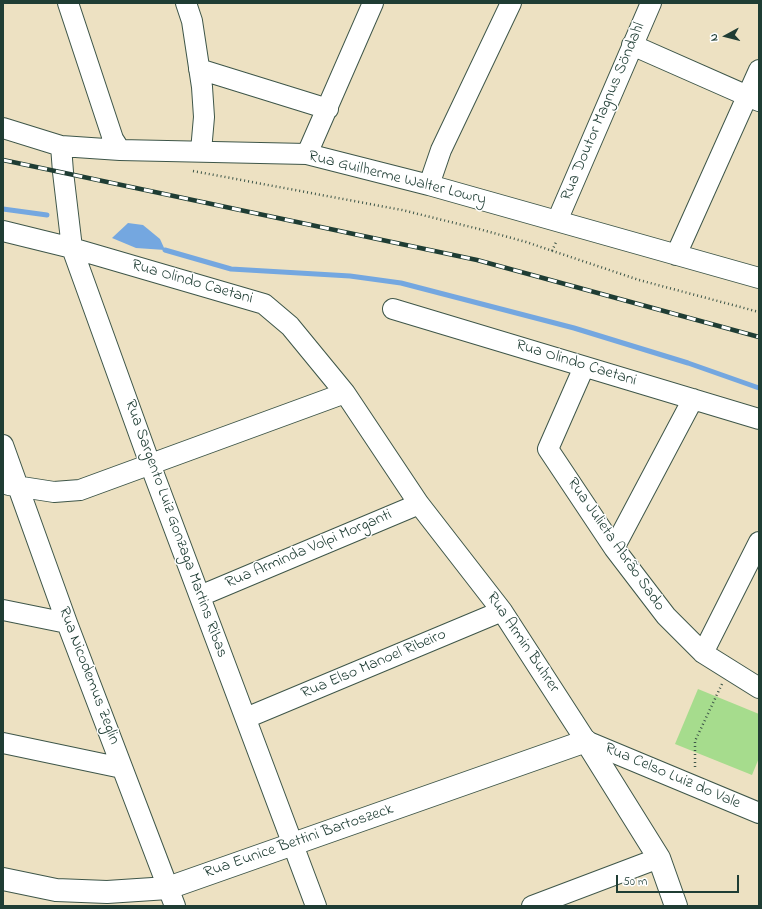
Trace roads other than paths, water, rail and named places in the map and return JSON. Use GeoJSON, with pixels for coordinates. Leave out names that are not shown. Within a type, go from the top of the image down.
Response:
{"type":"FeatureCollection","features":[{"type":"Feature","properties":{"kind":"street"},"geometry":{"type":"LineString","coordinates":[[68,3],[114,139],[120,150]]}},
{"type":"Feature","properties":{"kind":"street"},"geometry":{"type":"LineString","coordinates":[[186,3],[192,21],[204,117],[201,151]]}},
{"type":"Feature","properties":{"kind":"street"},"geometry":{"type":"LineString","coordinates":[[307,154],[328,109],[373,3]]}},
{"type":"Feature","properties":{"kind":"street"},"geometry":{"type":"LineString","coordinates":[[429,186],[441,150],[512,3]]}},
{"type":"Feature","properties":{"kind":"street","name":"Rua Doutor Magnus Söndahl"},"geometry":{"type":"LineString","coordinates":[[557,221],[632,44],[651,3]]}},
{"type":"Feature","properties":{"kind":"street"},"geometry":{"type":"LineString","coordinates":[[632,44],[753,98]]}},
{"type":"Feature","properties":{"kind":"street"},"geometry":{"type":"LineString","coordinates":[[199,69],[328,109]]}},
{"type":"Feature","properties":{"kind":"street"},"geometry":{"type":"LineString","coordinates":[[676,255],[753,98],[759,70]]}},
{"type":"Feature","properties":{"kind":"street","name":"Rua Guilherme Walter Lowry"},"geometry":{"type":"LineString","coordinates":[[3,128],[61,146],[120,150],[307,154],[557,221],[759,278]]}},
{"type":"Feature","properties":{"kind":"street","name":"Rua Sargento Luiz Gonzaga Martins Ribas"},"geometry":{"type":"LineString","coordinates":[[61,146],[62,172],[72,248],[150,464],[294,844],[316,906]]}},
{"type":"Feature","properties":{"kind":"street","name":"Rua Olindo Caetani"},"geometry":{"type":"LineString","coordinates":[[3,231],[72,248],[264,304],[290,326],[345,393]]}},
{"type":"Feature","properties":{"kind":"street","name":"Rua Olindo Caetani"},"geometry":{"type":"LineString","coordinates":[[393,309],[759,419]]}},
{"type":"Feature","properties":{"kind":"street","name":"Rua Julieta Abrão Sado"},"geometry":{"type":"LineString","coordinates":[[584,367],[548,450],[614,548],[666,616],[703,653],[759,688]]}},
{"type":"Feature","properties":{"kind":"street"},"geometry":{"type":"LineString","coordinates":[[11,485],[54,492],[80,490],[345,393]]}},
{"type":"Feature","properties":{"kind":"street","name":"Rua Armin Buhrer"},"geometry":{"type":"LineString","coordinates":[[345,393],[419,504],[502,611],[586,741],[659,858],[676,906]]}},
{"type":"Feature","properties":{"kind":"street"},"geometry":{"type":"LineString","coordinates":[[614,548],[693,399]]}},
{"type":"Feature","properties":{"kind":"street","name":"Rua Nicodemus Zeglin"},"geometry":{"type":"LineString","coordinates":[[3,445],[11,485],[68,623],[171,897]]}},
{"type":"Feature","properties":{"kind":"street","name":"Rua Arminda Volpi Morganti"},"geometry":{"type":"LineString","coordinates":[[200,596],[419,504]]}},
{"type":"Feature","properties":{"kind":"street"},"geometry":{"type":"LineString","coordinates":[[703,653],[759,542]]}},
{"type":"Feature","properties":{"kind":"street"},"geometry":{"type":"LineString","coordinates":[[3,610],[68,623]]}},
{"type":"Feature","properties":{"kind":"street","name":"Rua Elso Manoel Ribeiro"},"geometry":{"type":"LineString","coordinates":[[246,718],[502,611]]}},
{"type":"Feature","properties":{"kind":"street","name":"Rua Celso Luiz do Vale"},"geometry":{"type":"LineString","coordinates":[[586,741],[694,786],[758,808]]}},
{"type":"Feature","properties":{"kind":"street","name":"Rua Eunice Bettini Bartoszeck"},"geometry":{"type":"LineString","coordinates":[[3,879],[56,890],[171,897],[294,844],[586,741]]}},
{"type":"Feature","properties":{"kind":"street"},"geometry":{"type":"LineString","coordinates":[[3,743],[122,768]]}},
{"type":"Feature","properties":{"kind":"street"},"geometry":{"type":"LineString","coordinates":[[532,906],[659,858]]}},
{"type":"Feature","properties":{"kind":"water"},"geometry":{"type":"Polygon","coordinates":[[[128,223],[143,225],[160,239],[165,250],[136,248],[112,238],[128,223]]]}},
{"type":"Feature","properties":{"kind":"waterway"},"geometry":{"type":"LineString","coordinates":[[3,209],[47,215]]}},
{"type":"Feature","properties":{"kind":"waterway"},"geometry":{"type":"LineString","coordinates":[[165,250],[231,269],[350,276],[401,283],[574,328],[688,363],[759,388]]}},
{"type":"Feature","properties":{"kind":"railway"},"geometry":{"type":"LineString","coordinates":[[3,160],[477,260],[759,337]]}}]}
